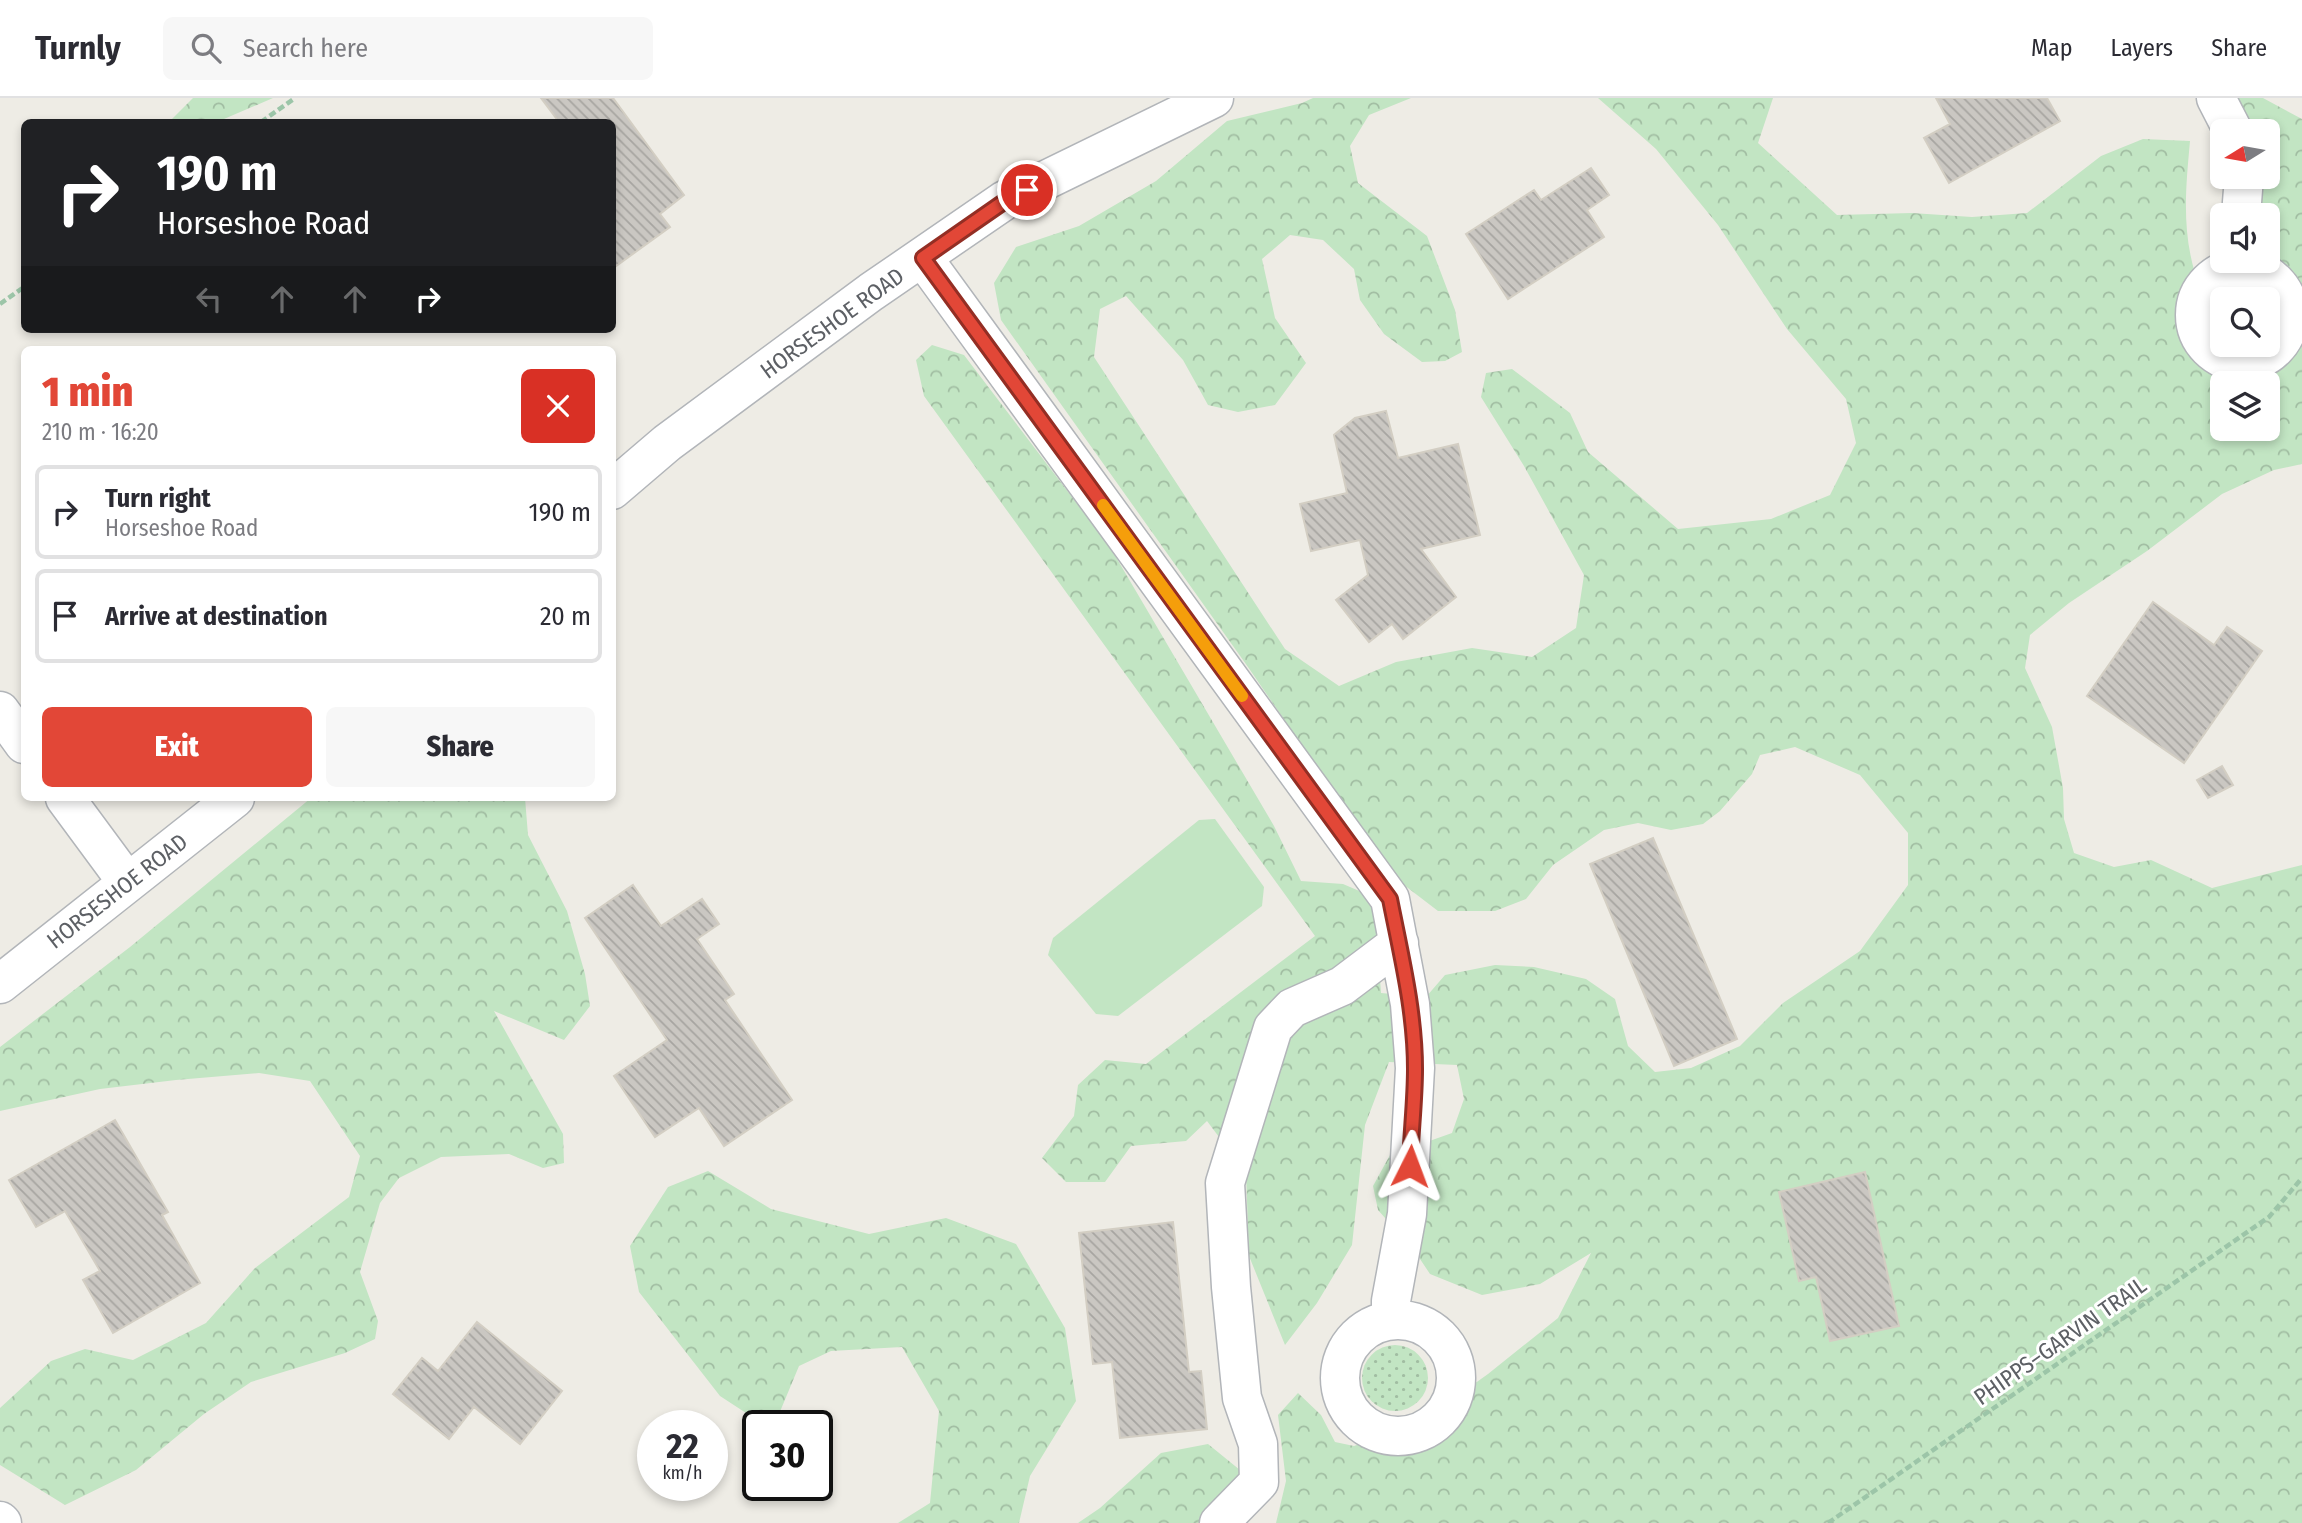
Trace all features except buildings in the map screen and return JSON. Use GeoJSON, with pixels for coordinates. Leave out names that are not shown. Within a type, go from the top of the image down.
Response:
{"type":"FeatureCollection","features":[{"type":"Feature","properties":{"kind":"street","name":"HORSESHOE ROAD"},"geometry":{"type":"LineString","coordinates":[[616,487],[667,443],[871,292],[1005,201],[1214,98]]}},
{"type":"Feature","properties":{"kind":"street"},"geometry":{"type":"LineString","coordinates":[[2216,98],[2227,119]]}},
{"type":"Feature","properties":{"kind":"street"},"geometry":{"type":"LineString","coordinates":[[923,258],[1390,899],[1410,1004],[1415,1068],[1407,1214],[1391,1301],[1391,1320]]}},
{"type":"Feature","properties":{"kind":"street"},"geometry":{"type":"LineString","coordinates":[[0,711],[21,740]]}},
{"type":"Feature","properties":{"kind":"street"},"geometry":{"type":"LineString","coordinates":[[67,801],[127,882]]}},
{"type":"Feature","properties":{"kind":"street","name":"HORSESHOE ROAD"},"geometry":{"type":"LineString","coordinates":[[0,984],[230,801]]}},
{"type":"Feature","properties":{"kind":"street"},"geometry":{"type":"LineString","coordinates":[[1219,1523],[1259,1482],[1258,1444],[1242,1398],[1231,1287],[1225,1183],[1265,1052],[1273,1028],[1292,1008],[1342,986],[1399,943]]}},
{"type":"Feature","properties":{"kind":"path"},"geometry":{"type":"LineString","coordinates":[[265,119],[295,98]]}},
{"type":"Feature","properties":{"kind":"path"},"geometry":{"type":"LineString","coordinates":[[0,304],[21,289]]}},
{"type":"Feature","properties":{"kind":"path","name":"PHIPPS–GARVIN TRAIL"},"geometry":{"type":"LineString","coordinates":[[1828,1523],[2269,1217],[2302,1178]]}},
{"type":"Feature","properties":{"kind":"green space"},"geometry":{"type":"Polygon","coordinates":[[[193,98],[273,98],[224,119],[172,119],[193,98]]]}},
{"type":"Feature","properties":{"kind":"green space"},"geometry":{"type":"Polygon","coordinates":[[[1313,98],[1411,98],[1369,115],[1350,146],[1358,183],[1427,236],[1455,310],[1462,352],[1445,361],[1422,362],[1384,334],[1360,300],[1354,269],[1323,240],[1290,235],[1262,259],[1275,318],[1306,363],[1275,405],[1238,412],[1208,405],[1183,360],[1126,296],[1100,309],[1094,357],[1285,649],[1339,686],[1396,662],[1472,648],[1532,657],[1576,628],[1584,575],[1524,466],[1481,397],[1486,373],[1512,369],[1570,413],[1588,452],[1678,529],[1771,519],[1830,495],[1856,443],[1846,399],[1787,329],[1718,225],[1656,149],[1598,98],[1773,98],[1758,143],[1837,215],[1912,213],[1972,217],[2027,213],[2101,156],[2143,139],[2190,141],[2186,199],[2187,235],[2201,291],[2215,273],[2280,273],[2280,203],[2228,203],[2227,189],[2280,189],[2280,119],[2234,119],[2238,98],[2263,98],[2302,119],[2302,464],[2274,470],[2222,494],[2147,551],[2069,603],[2030,635],[2025,668],[2052,727],[2063,788],[2064,819],[2074,853],[2114,867],[2151,860],[2212,888],[2302,865],[2302,1523],[1276,1523],[1286,1481],[1278,1415],[1298,1393],[1321,1415],[1335,1442],[1354,1446],[1422,1421],[1488,1374],[1558,1318],[1591,1253],[1540,1284],[1482,1295],[1430,1274],[1416,1253],[1378,1210],[1373,1186],[1390,1155],[1452,1133],[1464,1099],[1457,1065],[1389,1062],[1365,1125],[1352,1245],[1317,1303],[1285,1345],[1249,1256],[1246,1173],[1207,1121],[1186,1141],[1131,1146],[1105,1182],[1066,1182],[1042,1158],[1074,1116],[1078,1085],[1105,1060],[1146,1064],[1315,936],[924,396],[916,360],[932,345],[964,355],[1110,547],[1274,826],[1301,881],[1343,884],[1371,896],[1376,923],[1381,993],[1426,997],[1445,975],[1495,965],[1534,967],[1586,979],[1615,999],[1628,1046],[1655,1072],[1691,1068],[1740,1046],[1783,1003],[1860,951],[1908,885],[1908,833],[1860,775],[1795,747],[1760,755],[1752,774],[1720,811],[1703,824],[1671,830],[1638,823],[1604,830],[1553,865],[1526,899],[1495,911],[1438,911],[1391,875],[1248,667],[1001,320],[994,283],[1016,247],[1079,226],[1156,181],[1227,121],[1313,98]]]}},
{"type":"Feature","properties":{"kind":"green space"},"geometry":{"type":"Polygon","coordinates":[[[307,801],[525,801],[528,835],[567,911],[585,974],[590,1006],[564,1040],[494,1011],[563,1134],[564,1163],[543,1168],[509,1154],[441,1157],[399,1178],[380,1203],[360,1272],[378,1321],[375,1339],[345,1353],[251,1382],[204,1414],[136,1470],[65,1505],[0,1465],[0,1408],[51,1361],[85,1349],[133,1360],[206,1323],[255,1268],[349,1197],[360,1156],[310,1081],[259,1073],[100,1089],[0,1111],[0,1047],[130,947],[307,801]]]}},
{"type":"Feature","properties":{"kind":"green space"},"geometry":{"type":"Polygon","coordinates":[[[1215,819],[1264,887],[1262,906],[1118,1016],[1096,1014],[1048,955],[1053,938],[1199,820],[1215,819]]]}},
{"type":"Feature","properties":{"kind":"green space"},"geometry":{"type":"Polygon","coordinates":[[[708,1171],[771,1209],[869,1234],[946,1218],[1016,1244],[1065,1328],[1076,1401],[1030,1476],[1019,1523],[898,1523],[930,1503],[939,1411],[902,1347],[831,1351],[799,1366],[781,1410],[742,1410],[720,1396],[639,1292],[630,1246],[668,1187],[708,1171]]]}},
{"type":"Feature","properties":{"kind":"green space"},"geometry":{"type":"Polygon","coordinates":[[[1395,1345],[1408,1348],[1418,1355],[1425,1365],[1428,1378],[1425,1391],[1418,1401],[1408,1408],[1395,1411],[1382,1408],[1372,1401],[1365,1391],[1362,1378],[1365,1365],[1372,1355],[1382,1348],[1395,1345]]]}},
{"type":"Feature","properties":{"kind":"green space"},"geometry":{"type":"Polygon","coordinates":[[[1208,1444],[1267,1492],[1212,1523],[1078,1523],[1100,1508],[1161,1453],[1208,1444]]]}},
{"type":"Feature","properties":{"kind":"slow traffic"},"geometry":{"type":"LineString","coordinates":[[1103,505],[1242,696]]}},
{"type":"Feature","properties":{"kind":"route"},"geometry":{"type":"LineString","coordinates":[[1027,190],[1005,201],[923,258],[1390,899],[1410,1004],[1414,1047],[1410,1166]]}}]}
